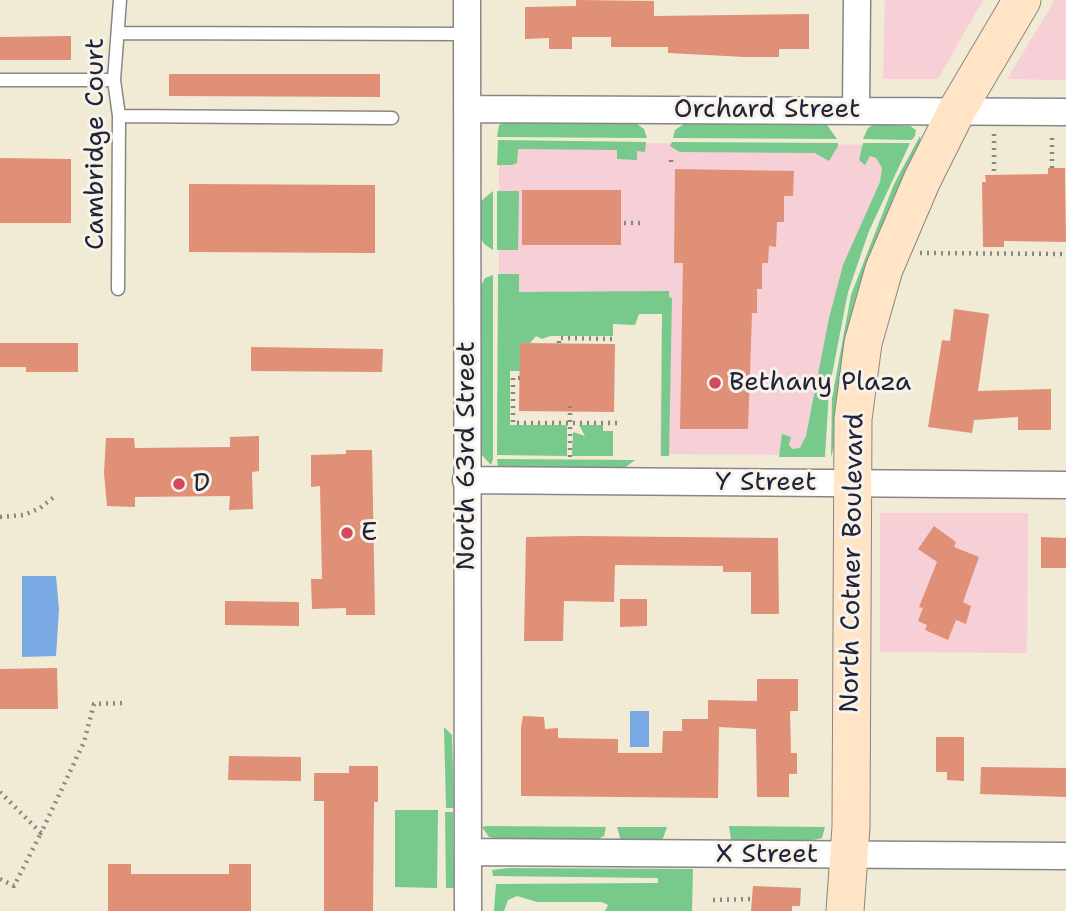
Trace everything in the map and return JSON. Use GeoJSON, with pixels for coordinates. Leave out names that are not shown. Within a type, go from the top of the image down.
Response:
{"type":"FeatureCollection","features":[{"type":"Feature","properties":{"kind":"main road","name":"North Cotner Boulevard"},"geometry":{"type":"LineString","coordinates":[[845,911],[849,855],[852,483],[857,381],[872,306],[902,226],[957,110],[1022,0]]}},
{"type":"Feature","properties":{"kind":"street","name":"North 63rd Street"},"geometry":{"type":"LineString","coordinates":[[467,0],[468,911]]}},
{"type":"Feature","properties":{"kind":"street"},"geometry":{"type":"LineString","coordinates":[[856,111],[857,0]]}},
{"type":"Feature","properties":{"kind":"street","name":"Orchard Street"},"geometry":{"type":"LineString","coordinates":[[467,108],[957,110],[1059,119]]}},
{"type":"Feature","properties":{"kind":"street","name":"Y Street"},"geometry":{"type":"LineString","coordinates":[[466,481],[1066,485]]}},
{"type":"Feature","properties":{"kind":"street","name":"X Street"},"geometry":{"type":"LineString","coordinates":[[469,852],[1066,856]]}},
{"type":"Feature","properties":{"kind":"lane","name":"Cambridge Court"},"geometry":{"type":"LineString","coordinates":[[118,289],[119,116],[114,80],[120,33],[120,0]]}},
{"type":"Feature","properties":{"kind":"lane"},"geometry":{"type":"LineString","coordinates":[[120,33],[467,34]]}},
{"type":"Feature","properties":{"kind":"lane"},"geometry":{"type":"LineString","coordinates":[[0,80],[114,80]]}},
{"type":"Feature","properties":{"kind":"lane"},"geometry":{"type":"LineString","coordinates":[[119,116],[392,118]]}},
{"type":"Feature","properties":{"kind":"path"},"geometry":{"type":"LineString","coordinates":[[1052,168],[1059,119]]}},
{"type":"Feature","properties":{"kind":"path"},"geometry":{"type":"LineString","coordinates":[[994,126],[995,175]]}},
{"type":"Feature","properties":{"kind":"path"},"geometry":{"type":"LineString","coordinates":[[671,160],[671,167]]}},
{"type":"Feature","properties":{"kind":"path"},"geometry":{"type":"LineString","coordinates":[[624,223],[640,223]]}},
{"type":"Feature","properties":{"kind":"path"},"geometry":{"type":"LineString","coordinates":[[917,253],[1066,254]]}},
{"type":"Feature","properties":{"kind":"path"},"geometry":{"type":"LineString","coordinates":[[559,343],[559,338],[617,339]]}},
{"type":"Feature","properties":{"kind":"path"},"geometry":{"type":"LineString","coordinates":[[520,378],[513,378],[513,422],[617,423]]}},
{"type":"Feature","properties":{"kind":"path"},"geometry":{"type":"LineString","coordinates":[[570,406],[570,458]]}},
{"type":"Feature","properties":{"kind":"path"},"geometry":{"type":"LineString","coordinates":[[0,517],[24,515],[40,508],[54,497]]}},
{"type":"Feature","properties":{"kind":"path"},"geometry":{"type":"LineString","coordinates":[[0,879],[14,886],[84,743],[94,704],[125,703]]}},
{"type":"Feature","properties":{"kind":"path"},"geometry":{"type":"LineString","coordinates":[[0,792],[41,833]]}},
{"type":"Feature","properties":{"kind":"path"},"geometry":{"type":"LineString","coordinates":[[713,900],[752,899]]}},
{"type":"Feature","properties":{"kind":"shaded area"},"geometry":{"type":"Polygon","coordinates":[[[885,0],[983,0],[938,79],[883,79],[885,0]]]}},
{"type":"Feature","properties":{"kind":"shaded area"},"geometry":{"type":"Polygon","coordinates":[[[1055,0],[1066,0],[1066,80],[1007,79],[1055,0]]]}},
{"type":"Feature","properties":{"kind":"shaded area"},"geometry":{"type":"Polygon","coordinates":[[[499,142],[902,145],[876,201],[834,330],[821,455],[660,454],[662,297],[499,296],[499,142]]]}},
{"type":"Feature","properties":{"kind":"shaded area"},"geometry":{"type":"Polygon","coordinates":[[[880,513],[1028,513],[1027,653],[880,652],[880,513]]]}},
{"type":"Feature","properties":{"kind":"green space"},"geometry":{"type":"Polygon","coordinates":[[[503,123],[637,124],[644,129],[647,138],[497,137],[499,125],[503,123]]]}},
{"type":"Feature","properties":{"kind":"green space"},"geometry":{"type":"Polygon","coordinates":[[[684,124],[827,125],[837,139],[673,138],[675,130],[684,124]]]}},
{"type":"Feature","properties":{"kind":"green space"},"geometry":{"type":"Polygon","coordinates":[[[875,124],[910,126],[916,130],[915,136],[912,140],[863,139],[868,128],[875,124]]]}},
{"type":"Feature","properties":{"kind":"green space"},"geometry":{"type":"Polygon","coordinates":[[[920,136],[921,142],[831,457],[832,398],[851,295],[894,184],[920,136]]]}},
{"type":"Feature","properties":{"kind":"green space"},"geometry":{"type":"Polygon","coordinates":[[[498,140],[646,142],[645,152],[637,151],[637,160],[617,159],[617,150],[518,149],[517,163],[497,165],[498,140]]]}},
{"type":"Feature","properties":{"kind":"green space"},"geometry":{"type":"Polygon","coordinates":[[[672,142],[838,143],[838,146],[829,161],[815,153],[680,152],[670,146],[672,142]]]}},
{"type":"Feature","properties":{"kind":"green space"},"geometry":{"type":"Polygon","coordinates":[[[863,143],[910,143],[869,231],[848,292],[829,390],[825,457],[779,457],[782,434],[791,437],[789,445],[792,449],[800,448],[806,436],[829,318],[843,265],[880,182],[882,168],[876,158],[870,156],[865,165],[859,160],[863,143]]]}},
{"type":"Feature","properties":{"kind":"green space"},"geometry":{"type":"Polygon","coordinates":[[[493,191],[493,250],[484,244],[480,236],[481,201],[493,191]]]}},
{"type":"Feature","properties":{"kind":"green space"},"geometry":{"type":"Polygon","coordinates":[[[497,191],[519,191],[518,250],[497,250],[497,191]]]}},
{"type":"Feature","properties":{"kind":"green space"},"geometry":{"type":"Polygon","coordinates":[[[498,274],[519,274],[519,292],[669,291],[669,297],[672,298],[669,456],[661,456],[662,314],[639,314],[635,325],[613,324],[613,336],[550,336],[542,339],[536,336],[530,343],[520,343],[520,371],[510,371],[510,425],[567,425],[567,456],[497,455],[498,274]]]}},
{"type":"Feature","properties":{"kind":"green space"},"geometry":{"type":"Polygon","coordinates":[[[493,275],[491,465],[480,453],[480,288],[485,278],[493,275]]]}},
{"type":"Feature","properties":{"kind":"green space"},"geometry":{"type":"Polygon","coordinates":[[[579,425],[603,425],[603,431],[613,431],[613,456],[572,456],[573,432],[585,436],[579,425]]]}},
{"type":"Feature","properties":{"kind":"green space"},"geometry":{"type":"Polygon","coordinates":[[[497,459],[635,460],[623,469],[498,467],[497,459]]]}},
{"type":"Feature","properties":{"kind":"green space"},"geometry":{"type":"Polygon","coordinates":[[[444,727],[452,735],[454,808],[446,808],[444,727]]]}},
{"type":"Feature","properties":{"kind":"green space"},"geometry":{"type":"Polygon","coordinates":[[[395,810],[438,810],[437,888],[395,887],[395,810]]]}},
{"type":"Feature","properties":{"kind":"green space"},"geometry":{"type":"Polygon","coordinates":[[[445,812],[453,812],[454,888],[446,888],[445,812]]]}},
{"type":"Feature","properties":{"kind":"green space"},"geometry":{"type":"Polygon","coordinates":[[[729,826],[825,827],[822,838],[809,841],[731,840],[729,826]]]}},
{"type":"Feature","properties":{"kind":"green space"},"geometry":{"type":"Polygon","coordinates":[[[482,827],[606,827],[604,836],[596,840],[501,840],[489,837],[482,827]]]}},
{"type":"Feature","properties":{"kind":"green space"},"geometry":{"type":"Polygon","coordinates":[[[617,827],[667,827],[662,841],[621,841],[617,827]]]}},
{"type":"Feature","properties":{"kind":"green space"},"geometry":{"type":"Polygon","coordinates":[[[693,869],[692,911],[605,911],[608,905],[602,902],[537,902],[517,896],[508,900],[504,911],[494,911],[496,884],[658,883],[658,878],[493,876],[492,870],[693,869]]]}},
{"type":"Feature","properties":{"kind":"water"},"geometry":{"type":"Polygon","coordinates":[[[22,576],[56,576],[59,609],[56,656],[22,657],[22,576]]]}},
{"type":"Feature","properties":{"kind":"water"},"geometry":{"type":"Polygon","coordinates":[[[630,711],[649,711],[649,747],[630,747],[630,711]]]}},
{"type":"Feature","properties":{"kind":"building"},"geometry":{"type":"Polygon","coordinates":[[[576,0],[654,1],[654,16],[809,14],[809,49],[779,49],[779,57],[745,57],[668,53],[668,47],[611,47],[611,37],[572,37],[572,49],[549,49],[549,38],[525,39],[525,7],[576,6],[576,0]]]}},
{"type":"Feature","properties":{"kind":"building"},"geometry":{"type":"Polygon","coordinates":[[[71,36],[71,60],[0,60],[0,37],[71,36]]]}},
{"type":"Feature","properties":{"kind":"building"},"geometry":{"type":"Polygon","coordinates":[[[169,74],[380,74],[380,97],[169,96],[169,74]]]}},
{"type":"Feature","properties":{"kind":"building"},"geometry":{"type":"Polygon","coordinates":[[[0,158],[71,159],[71,223],[0,223],[0,158]]]}},
{"type":"Feature","properties":{"kind":"building"},"geometry":{"type":"Polygon","coordinates":[[[1048,168],[1065,168],[1066,242],[1004,241],[1004,247],[983,247],[982,182],[986,182],[985,175],[1048,174],[1048,168]]]}},
{"type":"Feature","properties":{"kind":"building"},"geometry":{"type":"Polygon","coordinates":[[[675,169],[794,171],[793,196],[784,196],[784,222],[777,222],[776,247],[769,246],[768,263],[762,263],[762,289],[757,289],[757,313],[752,313],[748,429],[680,429],[683,263],[674,263],[675,169]]]}},
{"type":"Feature","properties":{"kind":"building"},"geometry":{"type":"Polygon","coordinates":[[[189,184],[375,185],[375,253],[189,252],[189,184]]]}},
{"type":"Feature","properties":{"kind":"building"},"geometry":{"type":"Polygon","coordinates":[[[522,190],[621,190],[621,245],[522,245],[522,190]]]}},
{"type":"Feature","properties":{"kind":"building"},"geometry":{"type":"Polygon","coordinates":[[[954,309],[989,314],[978,391],[1051,389],[1051,430],[1018,430],[1018,417],[974,420],[972,433],[928,427],[942,340],[950,341],[954,309]]]}},
{"type":"Feature","properties":{"kind":"building"},"geometry":{"type":"Polygon","coordinates":[[[0,343],[78,343],[78,372],[26,372],[26,367],[0,367],[0,343]]]}},
{"type":"Feature","properties":{"kind":"building"},"geometry":{"type":"Polygon","coordinates":[[[520,343],[615,344],[614,412],[519,411],[520,343]]]}},
{"type":"Feature","properties":{"kind":"building"},"geometry":{"type":"Polygon","coordinates":[[[251,347],[383,349],[382,372],[251,371],[251,347]]]}},
{"type":"Feature","properties":{"kind":"building","name":"D"},"geometry":{"type":"Polygon","coordinates":[[[259,436],[259,471],[252,472],[253,509],[229,510],[230,496],[135,497],[135,507],[107,506],[104,473],[106,438],[134,438],[135,448],[230,447],[230,437],[259,436]]]}},
{"type":"Feature","properties":{"kind":"building","name":"E"},"geometry":{"type":"Polygon","coordinates":[[[346,450],[372,450],[375,615],[346,615],[346,608],[312,609],[311,579],[322,579],[320,486],[311,487],[311,455],[346,454],[346,450]]]}},
{"type":"Feature","properties":{"kind":"building"},"geometry":{"type":"Polygon","coordinates":[[[934,526],[956,542],[954,547],[979,557],[963,602],[971,606],[966,624],[956,620],[948,640],[925,630],[927,625],[918,621],[923,608],[919,607],[937,562],[918,549],[934,526]]]}},
{"type":"Feature","properties":{"kind":"building"},"geometry":{"type":"Polygon","coordinates":[[[526,537],[778,538],[779,614],[751,614],[751,572],[723,572],[723,566],[615,565],[614,602],[564,601],[563,641],[524,641],[526,537]]]}},
{"type":"Feature","properties":{"kind":"building"},"geometry":{"type":"Polygon","coordinates":[[[1041,537],[1066,538],[1066,568],[1041,568],[1041,537]]]}},
{"type":"Feature","properties":{"kind":"building"},"geometry":{"type":"Polygon","coordinates":[[[620,599],[647,599],[647,626],[620,627],[620,599]]]}},
{"type":"Feature","properties":{"kind":"building"},"geometry":{"type":"Polygon","coordinates":[[[225,601],[299,602],[299,626],[225,625],[225,601]]]}},
{"type":"Feature","properties":{"kind":"building"},"geometry":{"type":"Polygon","coordinates":[[[57,668],[58,709],[0,709],[0,669],[57,668]]]}},
{"type":"Feature","properties":{"kind":"building"},"geometry":{"type":"Polygon","coordinates":[[[757,679],[798,679],[798,711],[790,711],[791,753],[797,753],[797,774],[789,774],[789,797],[757,797],[756,729],[719,727],[718,798],[521,796],[523,716],[544,717],[545,729],[558,728],[558,738],[618,739],[618,753],[662,753],[663,731],[682,731],[682,719],[708,719],[708,700],[757,701],[757,679]]]}},
{"type":"Feature","properties":{"kind":"building"},"geometry":{"type":"Polygon","coordinates":[[[936,737],[964,737],[964,781],[947,780],[947,772],[936,772],[936,737]]]}},
{"type":"Feature","properties":{"kind":"building"},"geometry":{"type":"Polygon","coordinates":[[[229,756],[301,757],[301,781],[228,780],[229,756]]]}},
{"type":"Feature","properties":{"kind":"building"},"geometry":{"type":"Polygon","coordinates":[[[349,766],[378,766],[378,802],[374,802],[373,911],[324,911],[324,801],[314,801],[314,773],[349,773],[349,766]]]}},
{"type":"Feature","properties":{"kind":"building"},"geometry":{"type":"Polygon","coordinates":[[[981,767],[1066,768],[1066,797],[980,794],[981,767]]]}},
{"type":"Feature","properties":{"kind":"building"},"geometry":{"type":"Polygon","coordinates":[[[108,864],[131,864],[131,874],[229,874],[229,864],[251,864],[251,911],[108,911],[108,864]]]}},
{"type":"Feature","properties":{"kind":"building"},"geometry":{"type":"Polygon","coordinates":[[[753,886],[801,888],[800,906],[792,906],[792,911],[751,911],[753,886]]]}},
{"type":"Feature","properties":{"kind":"place","name":"Bethany Plaza"},"geometry":{"type":"Point","coordinates":[715,383]}},
{"type":"Feature","properties":{"kind":"place","name":"D"},"geometry":{"type":"Point","coordinates":[179,484]}},
{"type":"Feature","properties":{"kind":"place","name":"E"},"geometry":{"type":"Point","coordinates":[347,533]}}]}
